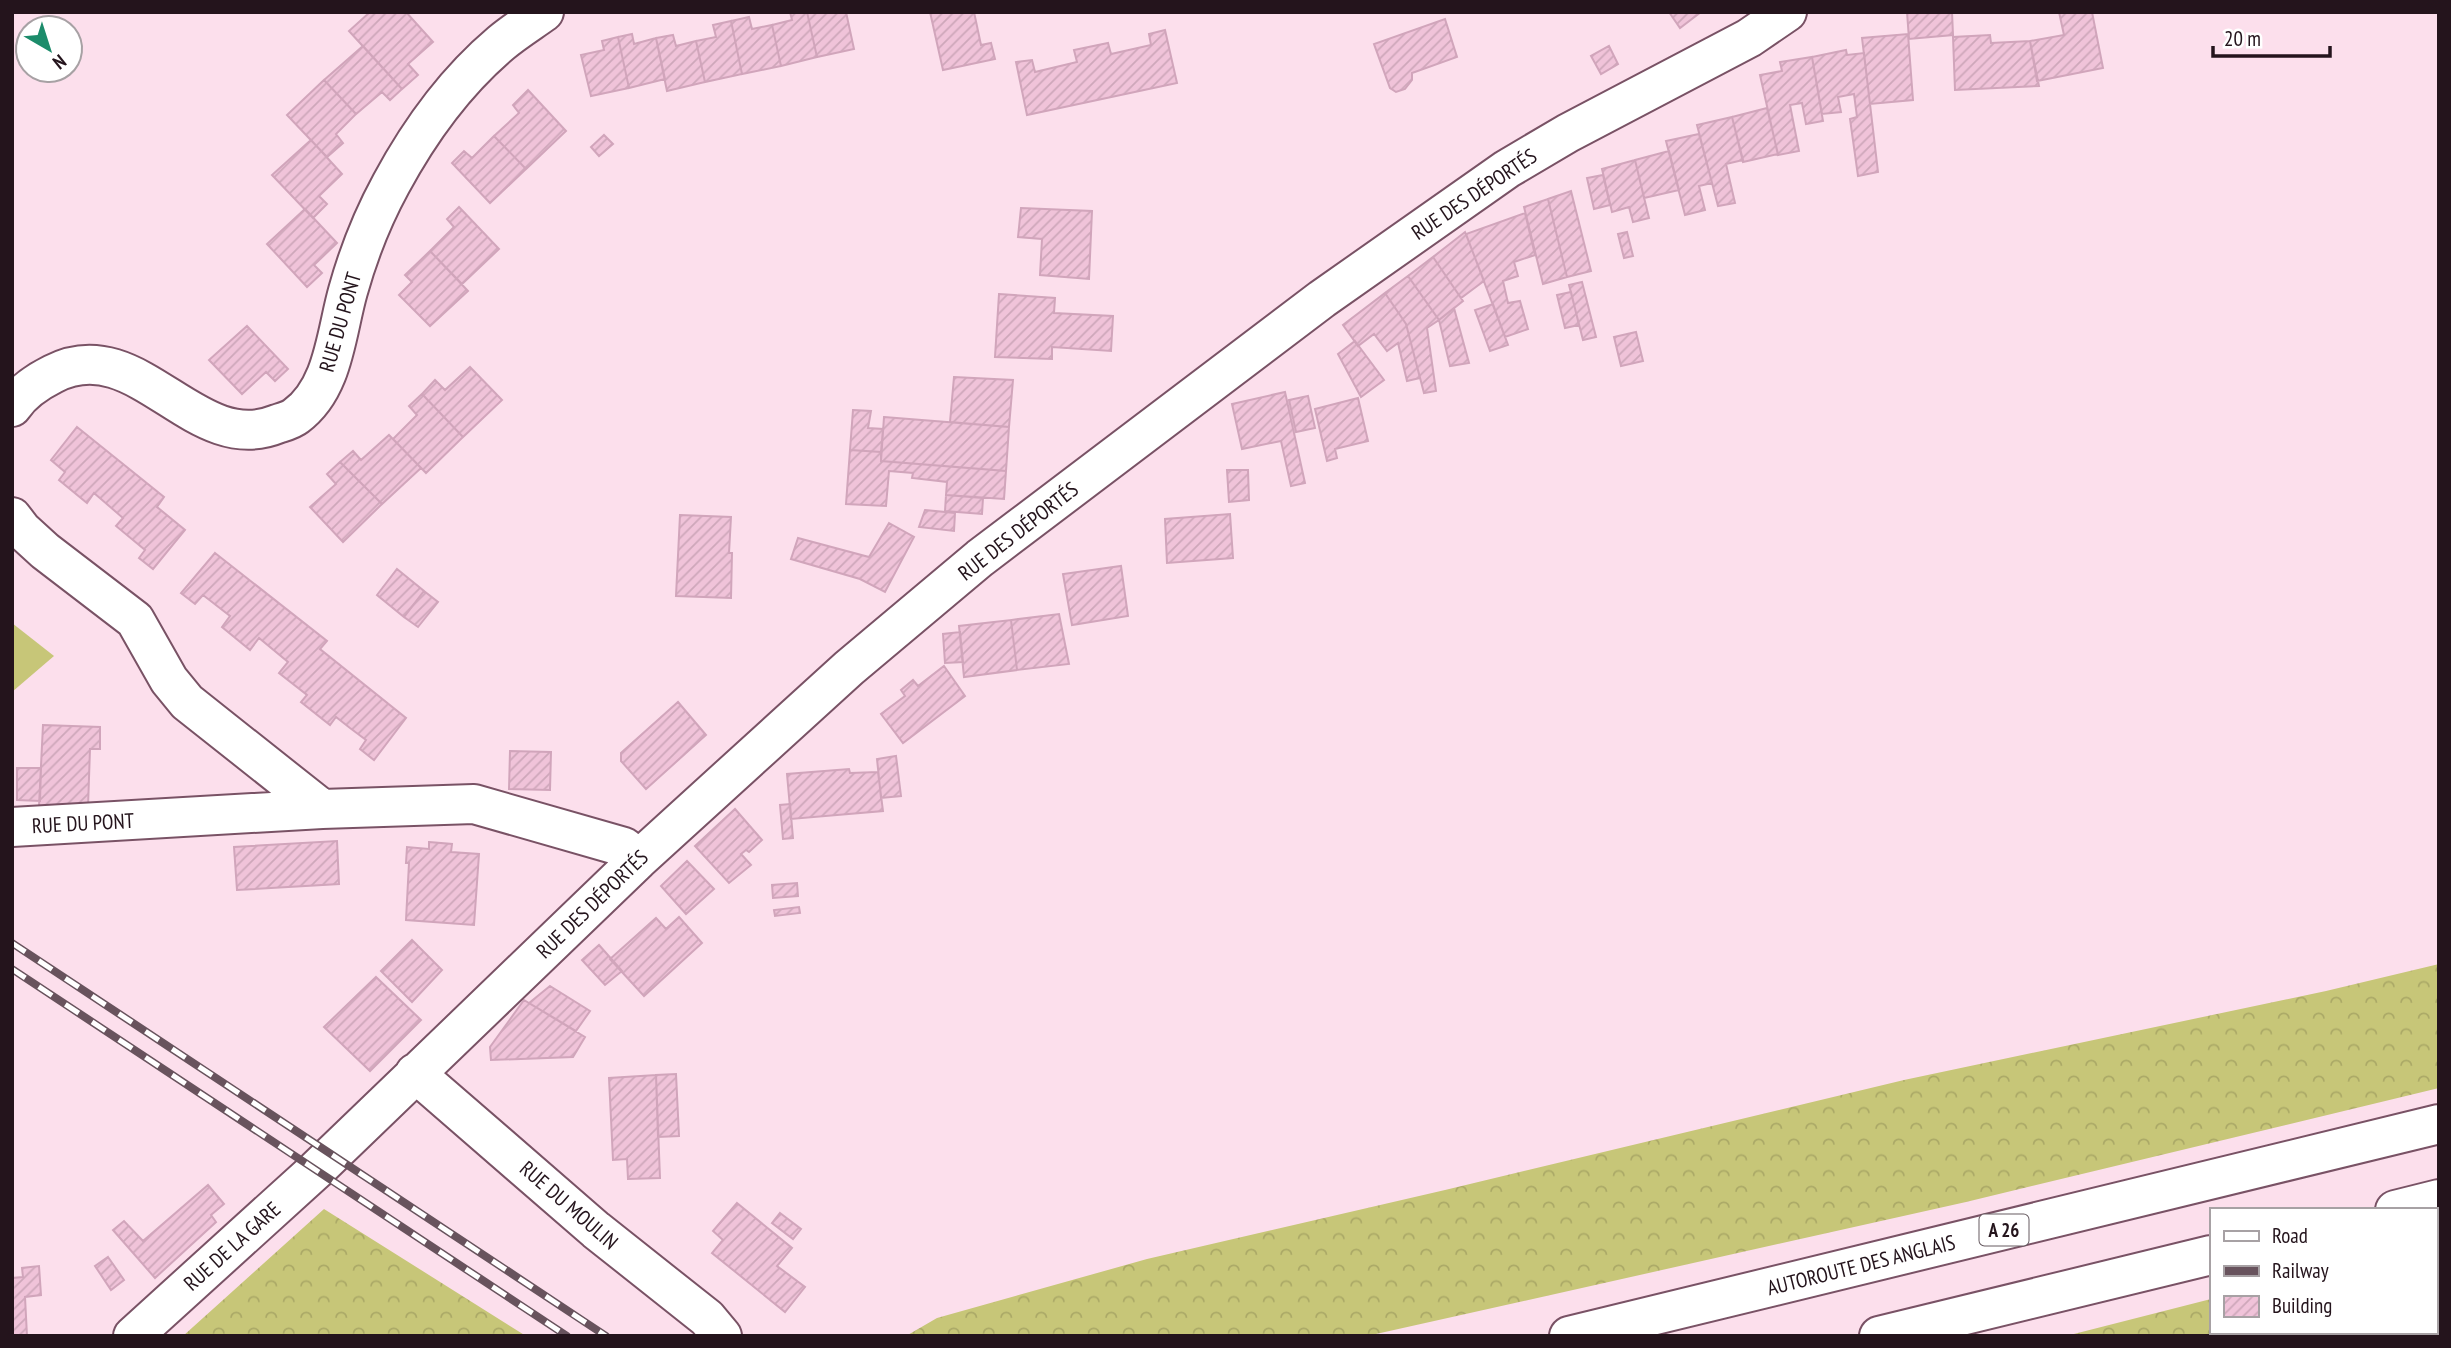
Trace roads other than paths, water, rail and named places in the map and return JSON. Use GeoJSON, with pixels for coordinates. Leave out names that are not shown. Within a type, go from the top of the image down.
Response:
{"type":"FeatureCollection","features":[{"type":"Feature","properties":{"kind":"main road","name":"RUE DU PONT"},"geometry":{"type":"LineString","coordinates":[[12,407],[18,398],[38,382],[56,372],[76,365],[96,364],[115,368],[152,386],[212,423],[238,431],[264,430],[295,416],[311,401],[324,380],[348,290],[375,217],[410,150],[453,91],[500,43],[544,12]]}},
{"type":"Feature","properties":{"kind":"main road","name":"RUE DES DÉPORTÉS"},"geometry":{"type":"LineString","coordinates":[[330,1155],[638,860],[849,668],[980,558],[1322,299],[1507,169],[1568,133],[1749,38],[1787,12]]}},
{"type":"Feature","properties":{"kind":"main road"},"geometry":{"type":"LineString","coordinates":[[12,517],[45,551],[135,620],[169,680],[187,702],[322,808]]}},
{"type":"Feature","properties":{"kind":"main road","name":"RUE DU PONT"},"geometry":{"type":"LineString","coordinates":[[12,827],[322,808],[474,804],[624,847],[638,860]]}},
{"type":"Feature","properties":{"kind":"main road","name":"RUE DU MOULIN"},"geometry":{"type":"LineString","coordinates":[[415,1073],[596,1230],[707,1318],[722,1336]]}},
{"type":"Feature","properties":{"kind":"main road","name":"AUTOROUTE DES ANGLAIS"},"geometry":{"type":"LineString","coordinates":[[1569,1336],[2439,1124]]}},
{"type":"Feature","properties":{"kind":"main road","name":"RUE DE LA GARE"},"geometry":{"type":"LineString","coordinates":[[133,1336],[330,1155]]}},
{"type":"Feature","properties":{"kind":"main road"},"geometry":{"type":"LineString","coordinates":[[2403,1208],[2439,1199]]}},
{"type":"Feature","properties":{"kind":"main road"},"geometry":{"type":"LineString","coordinates":[[1879,1336],[2210,1255]]}},
{"type":"Feature","properties":{"kind":"railway"},"geometry":{"type":"LineString","coordinates":[[12,943],[606,1336]]}},
{"type":"Feature","properties":{"kind":"railway"},"geometry":{"type":"LineString","coordinates":[[12,969],[567,1336]]}}]}
